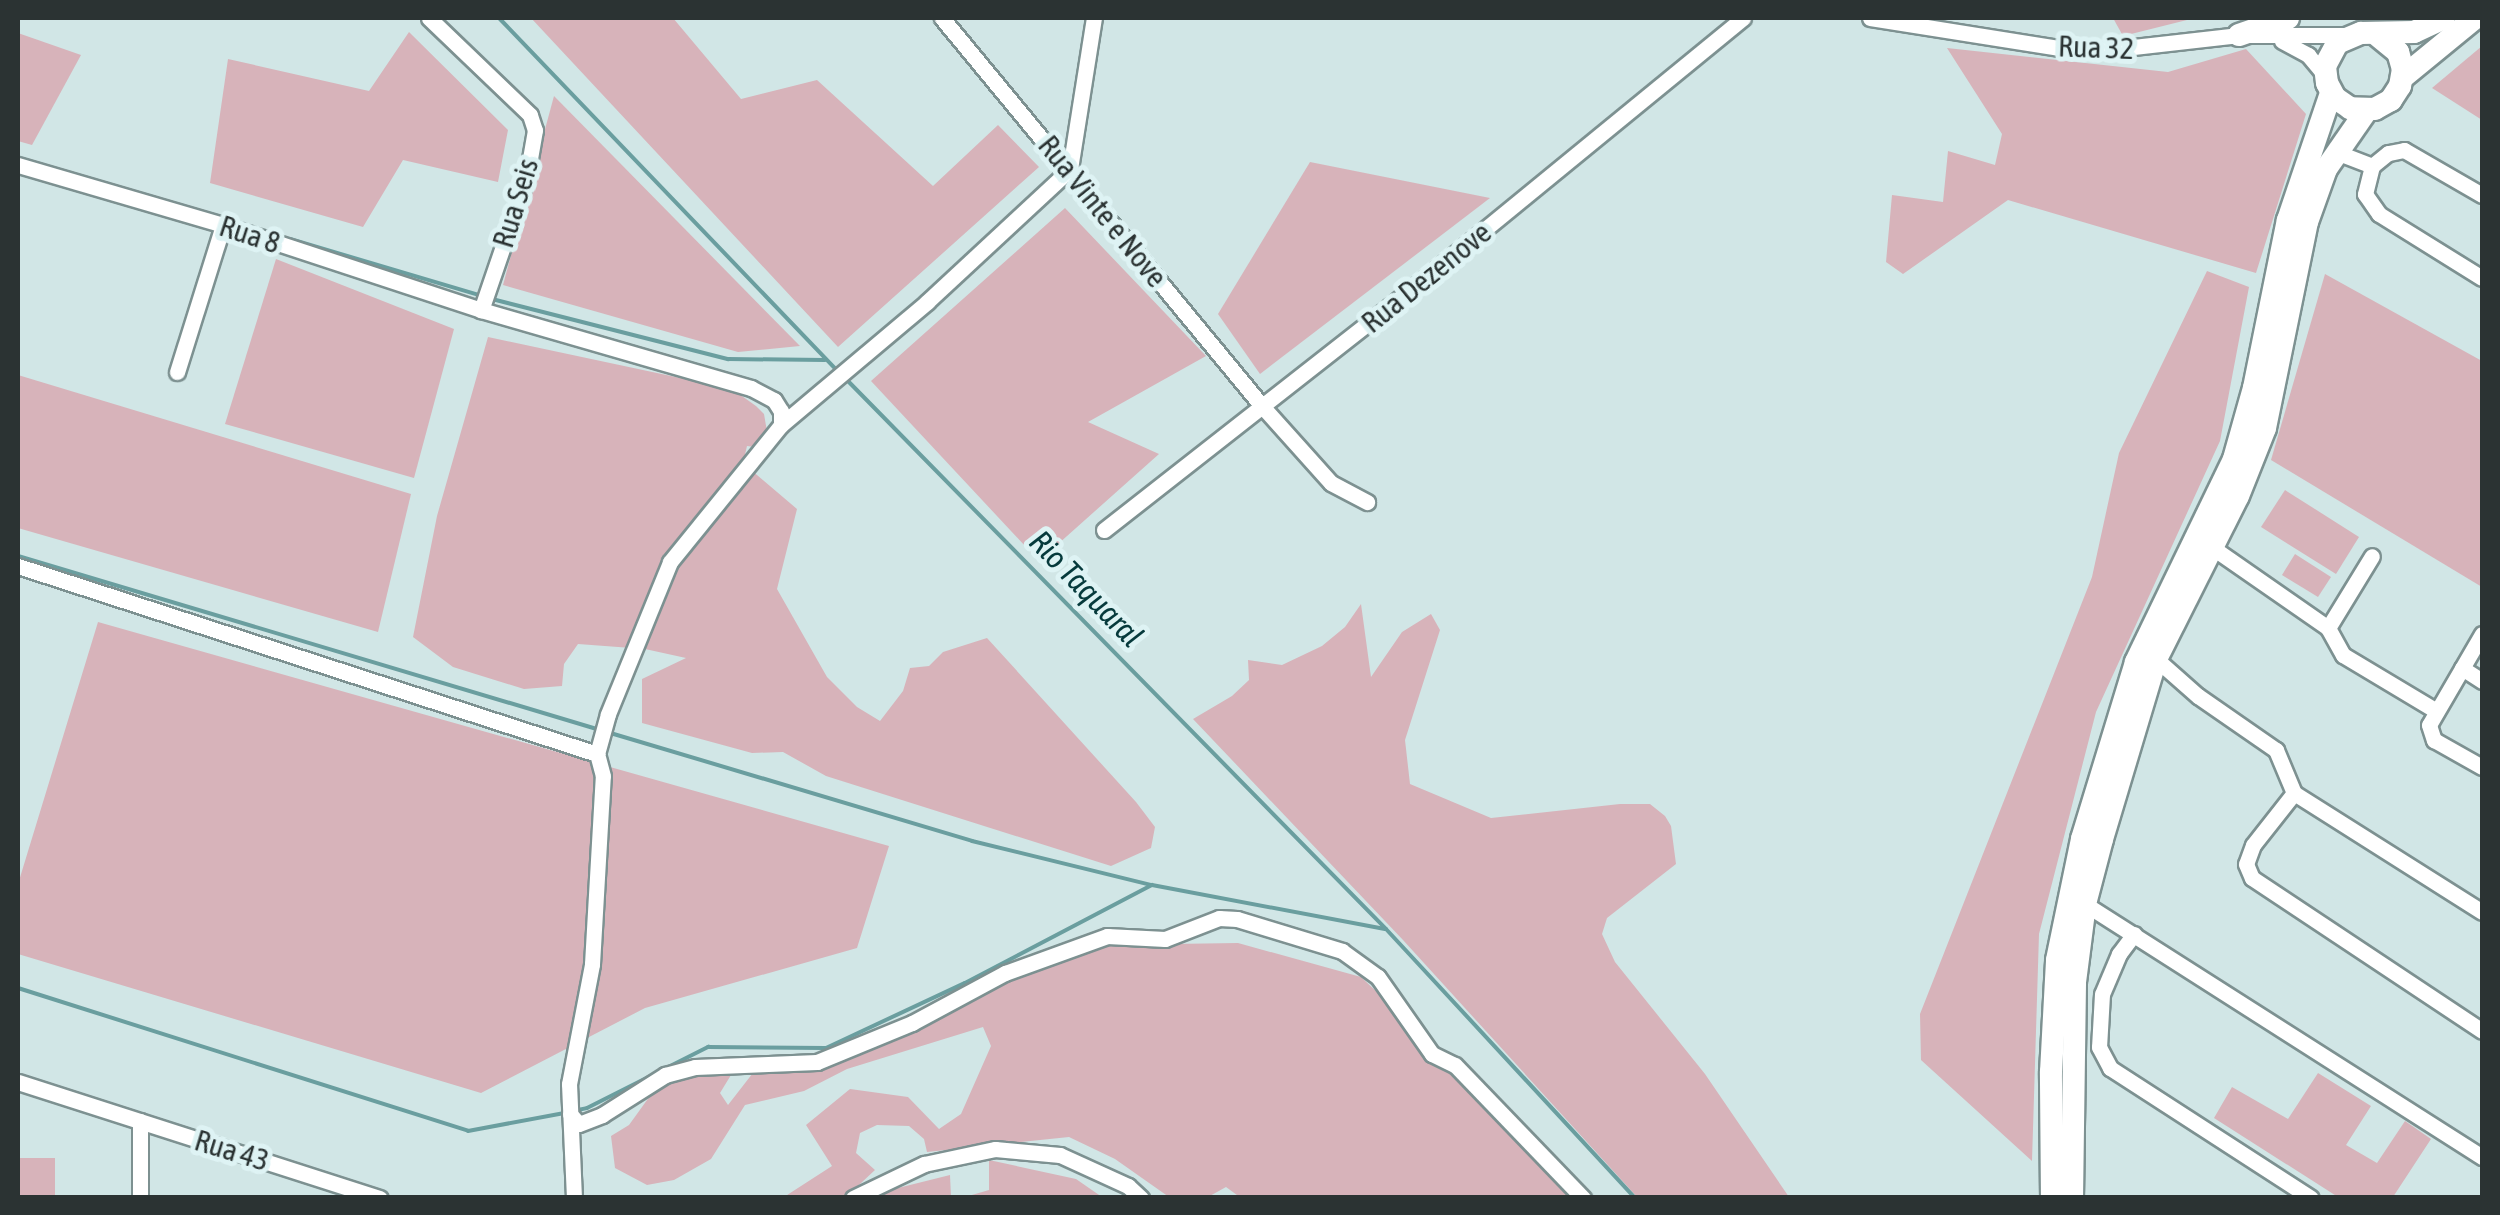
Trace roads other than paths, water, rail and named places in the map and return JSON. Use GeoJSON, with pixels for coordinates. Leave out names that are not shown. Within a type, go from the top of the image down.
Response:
{"type":"FeatureCollection","features":[{"type":"Feature","properties":{"kind":"main road"},"geometry":{"type":"LineString","coordinates":[[2239,35],[2288,18]]}},
{"type":"Feature","properties":{"kind":"main road"},"geometry":{"type":"LineString","coordinates":[[2052,1198],[2051,1072],[2057,960],[2082,839],[2140,651],[2234,459],[2254,388],[2284,236],[2328,84],[2332,50],[2344,38],[2414,32],[2444,18]]}},
{"type":"Feature","properties":{"kind":"main road"},"geometry":{"type":"LineString","coordinates":[[2072,1198],[2070,1047],[2085,904],[2156,658],[2213,548],[2264,428],[2306,222],[2336,152],[2367,110],[2390,100],[2403,77],[2475,18]]}},
{"type":"Feature","properties":{"kind":"main road"},"geometry":{"type":"LineString","coordinates":[[2370,34],[2398,52],[2403,77]]}},
{"type":"Feature","properties":{"kind":"main road"},"geometry":{"type":"LineString","coordinates":[[2328,84],[2350,108],[2367,110]]}},
{"type":"Feature","properties":{"kind":"street","name":"Rua Vinte e Nove"},"geometry":{"type":"LineString","coordinates":[[942,18],[1262,406],[1331,483],[1367,502]]}},
{"type":"Feature","properties":{"kind":"street"},"geometry":{"type":"LineString","coordinates":[[574,1198],[570,1076],[592,964],[603,776],[598,754],[608,714],[670,562],[781,425],[1070,169],[1094,18]]}},
{"type":"Feature","properties":{"kind":"street","name":"Rua Dezenove"},"geometry":{"type":"LineString","coordinates":[[1104,530],[1743,18]]}},
{"type":"Feature","properties":{"kind":"street","name":"Rua 32"},"geometry":{"type":"LineString","coordinates":[[1870,18],[2065,49],[2144,50],[2239,35],[2332,38],[2370,34]]}},
{"type":"Feature","properties":{"kind":"street","name":"Rua Seis"},"geometry":{"type":"LineString","coordinates":[[427,19],[530,115],[536,130],[527,176],[484,301]]}},
{"type":"Feature","properties":{"kind":"street","name":"Rua 32"},"geometry":{"type":"LineString","coordinates":[[2264,36],[2291,44],[2328,84]]}},
{"type":"Feature","properties":{"kind":"street"},"geometry":{"type":"LineString","coordinates":[[2482,195],[2404,150],[2388,153],[2372,166],[2365,194],[2369,205],[2482,278]]}},
{"type":"Feature","properties":{"kind":"street"},"geometry":{"type":"LineString","coordinates":[[2336,152],[2372,166]]}},
{"type":"Feature","properties":{"kind":"street","name":"Rua 8"},"geometry":{"type":"LineString","coordinates":[[18,165],[484,301],[751,388],[774,400],[781,412],[781,425]]}},
{"type":"Feature","properties":{"kind":"street"},"geometry":{"type":"LineString","coordinates":[[177,372],[223,225]]}},
{"type":"Feature","properties":{"kind":"street"},"geometry":{"type":"LineString","coordinates":[[2213,548],[2328,628],[2342,655],[2435,710]]}},
{"type":"Feature","properties":{"kind":"street"},"geometry":{"type":"LineString","coordinates":[[2328,628],[2372,556]]}},
{"type":"Feature","properties":{"kind":"street"},"geometry":{"type":"LineString","coordinates":[[18,566],[598,754]]}},
{"type":"Feature","properties":{"kind":"street"},"geometry":{"type":"LineString","coordinates":[[2482,634],[2429,725],[2434,740],[2482,767]]}},
{"type":"Feature","properties":{"kind":"street"},"geometry":{"type":"LineString","coordinates":[[2156,658],[2198,696],[2276,750],[2294,793],[2482,912]]}},
{"type":"Feature","properties":{"kind":"street"},"geometry":{"type":"LineString","coordinates":[[2462,668],[2482,681]]}},
{"type":"Feature","properties":{"kind":"street"},"geometry":{"type":"LineString","coordinates":[[2294,793],[2253,845],[2246,864],[2252,878],[2482,1031]]}},
{"type":"Feature","properties":{"kind":"street"},"geometry":{"type":"LineString","coordinates":[[2085,904],[2482,1157]]}},
{"type":"Feature","properties":{"kind":"street"},"geometry":{"type":"LineString","coordinates":[[570,1108],[579,1124],[666,1075],[696,1067],[818,1062],[912,1022],[1005,972],[1107,936],[1166,939],[1219,918],[1342,951],[1378,977],[1432,1054],[1455,1065],[1583,1198]]}},
{"type":"Feature","properties":{"kind":"street"},"geometry":{"type":"LineString","coordinates":[[2134,934],[2118,954],[2102,994],[2099,1047],[2110,1068],[2311,1198]]}},
{"type":"Feature","properties":{"kind":"street","name":"Rua 43"},"geometry":{"type":"LineString","coordinates":[[18,1082],[380,1198]]}},
{"type":"Feature","properties":{"kind":"street"},"geometry":{"type":"LineString","coordinates":[[140,1121],[140,1198]]}},
{"type":"Feature","properties":{"kind":"street"},"geometry":{"type":"LineString","coordinates":[[853,1198],[924,1164],[994,1149],[1060,1155],[1128,1186],[1141,1198]]}},
{"type":"Feature","properties":{"kind":"street"},"geometry":{"type":"LineString","coordinates":[[318,1178],[318,1198]]}},
{"type":"Feature","properties":{"kind":"waterway","name":"Rio Taquaral"},"geometry":{"type":"LineString","coordinates":[[499,18],[838,372]]}},
{"type":"Feature","properties":{"kind":"waterway"},"geometry":{"type":"LineString","coordinates":[[290,239],[483,296]]}},
{"type":"Feature","properties":{"kind":"waterway"},"geometry":{"type":"LineString","coordinates":[[492,299],[728,359],[825,360]]}},
{"type":"Feature","properties":{"kind":"waterway","name":"Rio Taquaral"},"geometry":{"type":"LineString","coordinates":[[845,378],[1386,929],[1635,1198]]}},
{"type":"Feature","properties":{"kind":"waterway"},"geometry":{"type":"LineString","coordinates":[[18,556],[597,729]]}},
{"type":"Feature","properties":{"kind":"waterway"},"geometry":{"type":"LineString","coordinates":[[607,732],[972,841],[1151,885]]}},
{"type":"Feature","properties":{"kind":"waterway"},"geometry":{"type":"LineString","coordinates":[[573,1111],[587,1108],[708,1047],[826,1048],[965,983],[1152,885],[1385,929]]}},
{"type":"Feature","properties":{"kind":"waterway"},"geometry":{"type":"LineString","coordinates":[[18,988],[468,1131],[564,1113]]}}]}
